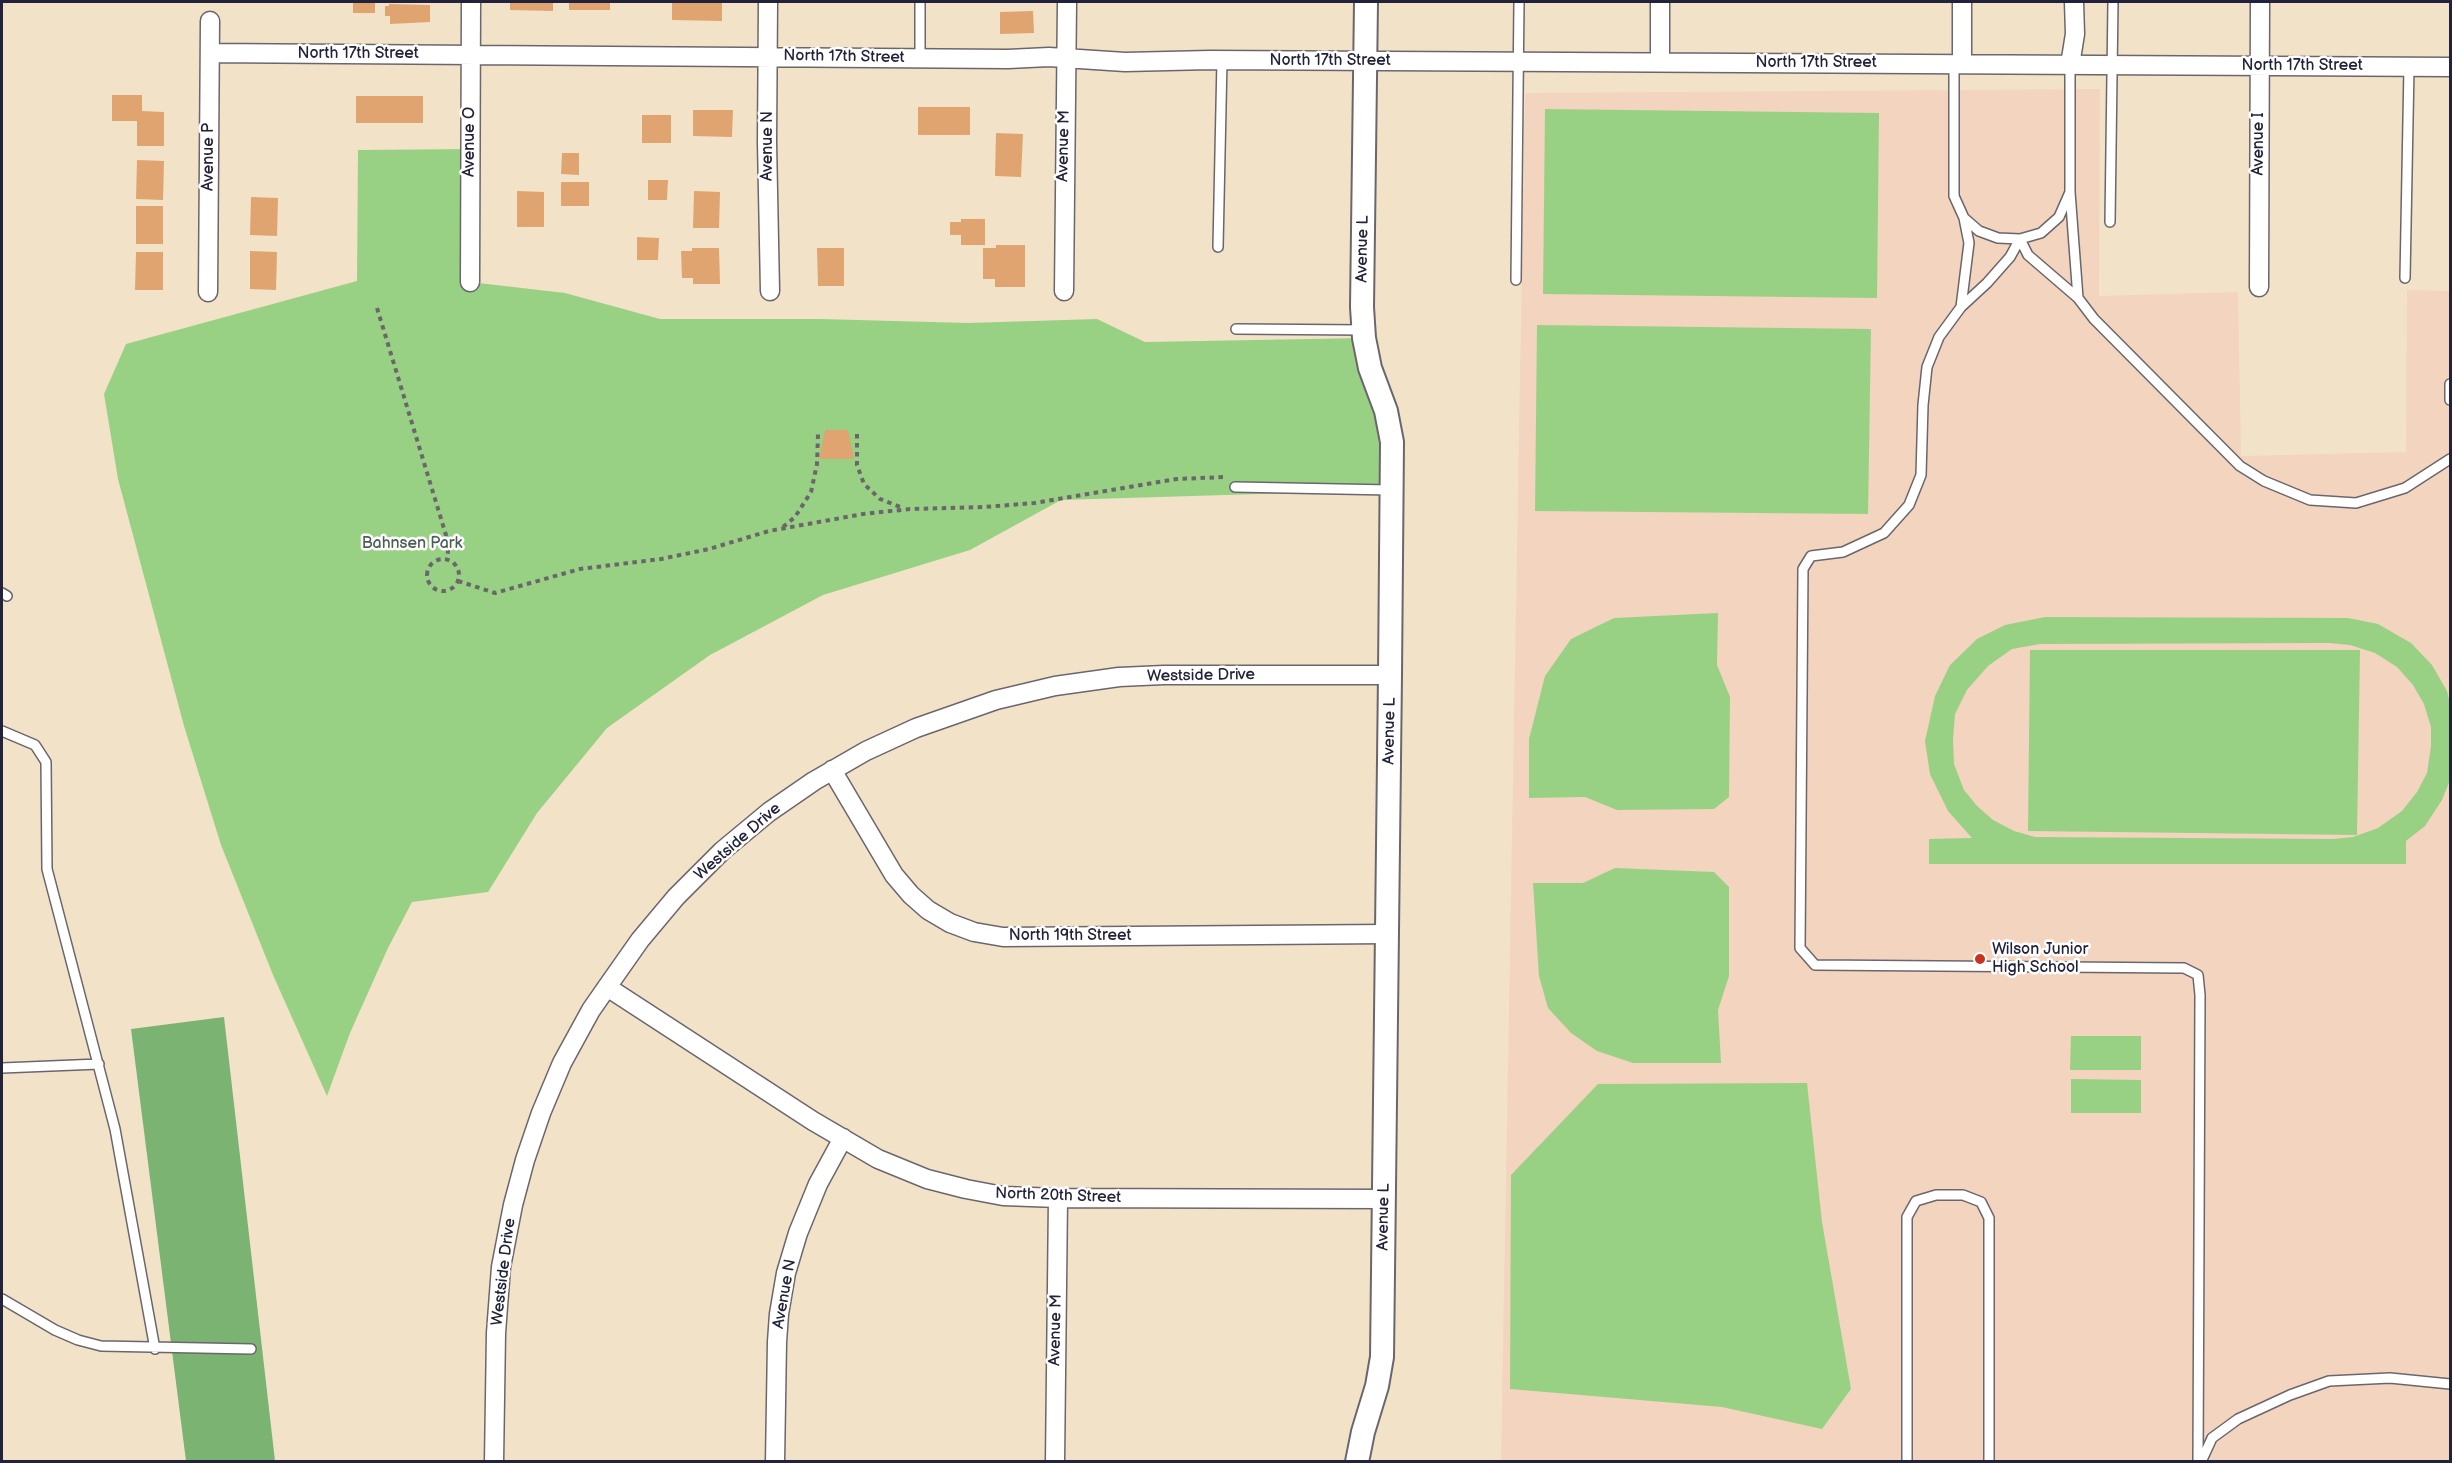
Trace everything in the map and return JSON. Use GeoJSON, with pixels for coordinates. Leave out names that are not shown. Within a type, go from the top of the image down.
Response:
{"type":"FeatureCollection","features":[{"type":"Feature","properties":{"kind":"street","name":"Avenue O"},"geometry":{"type":"LineString","coordinates":[[470,282],[471,2]]}},
{"type":"Feature","properties":{"kind":"street","name":"Avenue N"},"geometry":{"type":"LineString","coordinates":[[768,2],[767,142],[771,291]]}},
{"type":"Feature","properties":{"kind":"street","name":"Avenue M"},"geometry":{"type":"LineString","coordinates":[[1064,291],[1067,2]]}},
{"type":"Feature","properties":{"kind":"street","name":"Avenue L"},"geometry":{"type":"LineString","coordinates":[[1357,1461],[1377,1386],[1382,1357],[1392,442],[1386,411],[1370,368],[1364,330],[1366,2]]}},
{"type":"Feature","properties":{"kind":"street"},"geometry":{"type":"LineString","coordinates":[[1660,2],[1660,62]]}},
{"type":"Feature","properties":{"kind":"street"},"geometry":{"type":"LineString","coordinates":[[1958,64],[1962,2]]}},
{"type":"Feature","properties":{"kind":"street"},"geometry":{"type":"LineString","coordinates":[[2070,64],[2075,34],[2074,2]]}},
{"type":"Feature","properties":{"kind":"street","name":"Avenue I"},"geometry":{"type":"LineString","coordinates":[[2259,287],[2260,2]]}},
{"type":"Feature","properties":{"kind":"street","name":"Avenue P"},"geometry":{"type":"LineString","coordinates":[[208,292],[210,21]]}},
{"type":"Feature","properties":{"kind":"street","name":"North 17th Street"},"geometry":{"type":"LineString","coordinates":[[210,53],[1065,58],[1125,62],[1222,60],[2451,67]]}},
{"type":"Feature","properties":{"kind":"street","name":"Westside Drive"},"geometry":{"type":"LineString","coordinates":[[494,1461],[496,1333],[501,1267],[513,1205],[525,1160],[554,1083],[591,1010],[640,940],[722,851],[770,812],[832,770],[866,751],[916,728],[996,700],[1055,686],[1119,677],[1390,675]]}},
{"type":"Feature","properties":{"kind":"street","name":"North 19th Street"},"geometry":{"type":"LineString","coordinates":[[832,770],[894,875],[911,895],[928,910],[950,923],[974,932],[1003,936],[1387,934]]}},
{"type":"Feature","properties":{"kind":"street","name":"North 20th Street"},"geometry":{"type":"LineString","coordinates":[[607,987],[878,1159],[927,1179],[966,1190],[1003,1196],[1058,1198],[1384,1199]]}},
{"type":"Feature","properties":{"kind":"street","name":"Avenue N"},"geometry":{"type":"LineString","coordinates":[[775,1461],[777,1342],[786,1273],[798,1233],[818,1184],[843,1138]]}},
{"type":"Feature","properties":{"kind":"street","name":"Avenue M"},"geometry":{"type":"LineString","coordinates":[[1055,1461],[1058,1198]]}},
{"type":"Feature","properties":{"kind":"lane"},"geometry":{"type":"LineString","coordinates":[[920,2],[920,58]]}},
{"type":"Feature","properties":{"kind":"lane"},"geometry":{"type":"LineString","coordinates":[[1516,280],[1519,2]]}},
{"type":"Feature","properties":{"kind":"lane"},"geometry":{"type":"LineString","coordinates":[[2110,222],[2113,2]]}},
{"type":"Feature","properties":{"kind":"lane"},"geometry":{"type":"LineString","coordinates":[[1218,247],[1222,60]]}},
{"type":"Feature","properties":{"kind":"lane"},"geometry":{"type":"LineString","coordinates":[[1958,64],[1954,196],[1964,218],[1969,243],[1960,307]]}},
{"type":"Feature","properties":{"kind":"lane"},"geometry":{"type":"LineString","coordinates":[[2070,64],[2070,192],[2078,298]]}},
{"type":"Feature","properties":{"kind":"lane"},"geometry":{"type":"LineString","coordinates":[[2405,278],[2409,67]]}},
{"type":"Feature","properties":{"kind":"lane"},"geometry":{"type":"LineString","coordinates":[[1964,218],[1979,231],[1998,238],[2020,239],[2041,233],[2060,217],[2070,192]]}},
{"type":"Feature","properties":{"kind":"lane"},"geometry":{"type":"LineString","coordinates":[[2020,239],[2028,255],[2078,298],[2094,320],[2240,466],[2265,481],[2310,500],[2356,502],[2405,488],[2451,459]]}},
{"type":"Feature","properties":{"kind":"lane"},"geometry":{"type":"LineString","coordinates":[[2020,239],[2010,256],[1987,283],[1960,307],[1940,337],[1927,368],[1923,405],[1921,475],[1910,505],[1884,533],[1843,552],[1811,556],[1803,569],[1800,948],[1815,965],[2184,968],[2198,975],[2200,995],[2200,1461]]}},
{"type":"Feature","properties":{"kind":"lane"},"geometry":{"type":"LineString","coordinates":[[1236,329],[1364,330]]}},
{"type":"Feature","properties":{"kind":"lane"},"geometry":{"type":"LineString","coordinates":[[2451,384],[2451,400]]}},
{"type":"Feature","properties":{"kind":"lane"},"geometry":{"type":"LineString","coordinates":[[1235,482],[1391,490]]}},
{"type":"Feature","properties":{"kind":"lane"},"geometry":{"type":"LineString","coordinates":[[2,731],[35,746],[46,762],[48,875],[116,1129],[155,1349]]}},
{"type":"Feature","properties":{"kind":"lane"},"geometry":{"type":"LineString","coordinates":[[2,1068],[99,1064]]}},
{"type":"Feature","properties":{"kind":"lane"},"geometry":{"type":"LineString","coordinates":[[1907,1461],[1907,1216],[1916,1201],[1936,1195],[1963,1195],[1981,1202],[1989,1218],[1989,1461]]}},
{"type":"Feature","properties":{"kind":"lane"},"geometry":{"type":"LineString","coordinates":[[2,1299],[56,1330],[78,1340],[101,1346],[155,1349],[251,1349]]}},
{"type":"Feature","properties":{"kind":"lane"},"geometry":{"type":"LineString","coordinates":[[2200,1461],[2212,1438],[2238,1419],[2290,1395],[2329,1381],[2390,1378],[2451,1384]]}},
{"type":"Feature","properties":{"kind":"path"},"geometry":{"type":"LineString","coordinates":[[377,308],[449,545],[447,558]]}},
{"type":"Feature","properties":{"kind":"path"},"geometry":{"type":"LineString","coordinates":[[781,529],[795,517],[811,492],[817,464],[818,434]]}},
{"type":"Feature","properties":{"kind":"path"},"geometry":{"type":"LineString","coordinates":[[857,434],[857,465],[864,484],[880,499],[906,509]]}},
{"type":"Feature","properties":{"kind":"path"},"geometry":{"type":"LineString","coordinates":[[458,581],[495,593],[580,569],[661,559],[709,549],[744,537],[863,514],[906,509],[1034,503],[1177,479],[1235,482]]}},
{"type":"Feature","properties":{"kind":"path"},"geometry":{"type":"LineString","coordinates":[[447,558],[459,570],[458,581],[447,591],[436,590],[429,584],[426,573],[431,563],[447,558]]}},
{"type":"Feature","properties":{"kind":"shaded area","name":"Wilson Junior High School"},"geometry":{"type":"Polygon","coordinates":[[[2100,89],[2099,296],[2238,292],[2241,456],[2406,452],[2407,290],[2450,291],[2450,1461],[1501,1462],[1525,93],[2100,89]]]}},
{"type":"Feature","properties":{"kind":"green space"},"geometry":{"type":"Polygon","coordinates":[[[1545,109],[1879,113],[1877,298],[1543,294],[1545,109]]]}},
{"type":"Feature","properties":{"kind":"green space","name":"Bahnsen Park"},"geometry":{"type":"Polygon","coordinates":[[[470,149],[470,282],[565,293],[660,319],[821,319],[968,323],[1097,319],[1145,342],[1364,338],[1391,490],[1061,500],[970,550],[823,595],[710,655],[607,728],[537,813],[488,892],[412,902],[388,948],[350,1033],[327,1096],[273,975],[221,845],[184,726],[118,479],[104,394],[126,344],[357,281],[358,150],[470,149]]]}},
{"type":"Feature","properties":{"kind":"green space"},"geometry":{"type":"Polygon","coordinates":[[[1537,325],[1871,329],[1868,514],[1535,511],[1537,325]]]}},
{"type":"Feature","properties":{"kind":"green space"},"geometry":{"type":"Polygon","coordinates":[[[1718,613],[1717,665],[1730,697],[1729,797],[1714,809],[1617,810],[1585,797],[1529,798],[1529,739],[1545,676],[1571,639],[1614,618],[1718,613]]]}},
{"type":"Feature","properties":{"kind":"green space"},"geometry":{"type":"Polygon","coordinates":[[[2045,617],[2348,618],[2378,624],[2411,643],[2432,665],[2447,691],[2450,703],[2450,780],[2442,800],[2425,826],[2406,841],[2406,864],[1929,864],[1929,839],[1972,838],[1948,811],[1930,774],[1925,741],[1935,696],[1950,665],[1977,639],[2005,625],[2045,617]],[[2329,643],[2040,644],[2012,649],[1988,666],[1967,690],[1955,714],[1954,764],[1964,790],[1977,806],[1993,820],[2014,831],[2035,837],[2333,839],[2353,837],[2378,828],[2402,811],[2417,792],[2427,773],[2431,727],[2424,704],[2413,685],[2397,667],[2375,653],[2350,645],[2329,643]]]}},
{"type":"Feature","properties":{"kind":"green space"},"geometry":{"type":"Polygon","coordinates":[[[2030,650],[2360,650],[2357,835],[2028,831],[2030,650]]]}},
{"type":"Feature","properties":{"kind":"green space"},"geometry":{"type":"Polygon","coordinates":[[[1615,868],[1714,872],[1729,887],[1729,976],[1718,1010],[1721,1063],[1633,1063],[1597,1051],[1571,1033],[1548,1008],[1539,976],[1533,883],[1583,883],[1615,868]]]}},
{"type":"Feature","properties":{"kind":"green space"},"geometry":{"type":"Polygon","coordinates":[[[224,1017],[275,1461],[186,1461],[131,1029],[224,1017]]]}},
{"type":"Feature","properties":{"kind":"green space"},"geometry":{"type":"Polygon","coordinates":[[[2071,1036],[2141,1036],[2141,1070],[2070,1070],[2071,1036]]]}},
{"type":"Feature","properties":{"kind":"green space"},"geometry":{"type":"Polygon","coordinates":[[[2071,1079],[2141,1080],[2141,1113],[2071,1113],[2071,1079]]]}},
{"type":"Feature","properties":{"kind":"green space"},"geometry":{"type":"Polygon","coordinates":[[[1807,1083],[1822,1222],[1851,1389],[1822,1429],[1722,1407],[1510,1389],[1511,1175],[1598,1084],[1807,1083]]]}},
{"type":"Feature","properties":{"kind":"building"},"geometry":{"type":"Polygon","coordinates":[[[353,2],[375,2],[375,13],[353,13],[353,2]]]}},
{"type":"Feature","properties":{"kind":"building"},"geometry":{"type":"Polygon","coordinates":[[[510,2],[553,2],[553,11],[510,10],[510,2]]]}},
{"type":"Feature","properties":{"kind":"building"},"geometry":{"type":"Polygon","coordinates":[[[569,2],[610,2],[610,10],[569,10],[569,2]]]}},
{"type":"Feature","properties":{"kind":"building"},"geometry":{"type":"Polygon","coordinates":[[[672,2],[722,2],[722,21],[672,20],[672,2]]]}},
{"type":"Feature","properties":{"kind":"building"},"geometry":{"type":"Polygon","coordinates":[[[389,4],[430,5],[430,22],[390,24],[390,16],[385,16],[385,6],[389,4]]]}},
{"type":"Feature","properties":{"kind":"building"},"geometry":{"type":"Polygon","coordinates":[[[1033,11],[1034,33],[1000,34],[1000,12],[1033,11]]]}},
{"type":"Feature","properties":{"kind":"building"},"geometry":{"type":"Polygon","coordinates":[[[112,95],[142,95],[142,111],[164,112],[164,146],[137,146],[137,121],[112,121],[112,95]]]}},
{"type":"Feature","properties":{"kind":"building"},"geometry":{"type":"Polygon","coordinates":[[[356,96],[423,96],[423,123],[356,123],[356,96]]]}},
{"type":"Feature","properties":{"kind":"building"},"geometry":{"type":"Polygon","coordinates":[[[918,107],[970,107],[970,135],[918,135],[918,107]]]}},
{"type":"Feature","properties":{"kind":"building"},"geometry":{"type":"Polygon","coordinates":[[[693,110],[733,110],[732,137],[693,136],[693,110]]]}},
{"type":"Feature","properties":{"kind":"building"},"geometry":{"type":"Polygon","coordinates":[[[642,115],[671,115],[671,143],[642,143],[642,115]]]}},
{"type":"Feature","properties":{"kind":"building"},"geometry":{"type":"Polygon","coordinates":[[[996,133],[1023,134],[1021,177],[995,176],[996,133]]]}},
{"type":"Feature","properties":{"kind":"building"},"geometry":{"type":"Polygon","coordinates":[[[562,153],[579,153],[579,175],[561,174],[562,153]]]}},
{"type":"Feature","properties":{"kind":"building"},"geometry":{"type":"Polygon","coordinates":[[[137,160],[164,161],[163,200],[136,199],[137,160]]]}},
{"type":"Feature","properties":{"kind":"building"},"geometry":{"type":"Polygon","coordinates":[[[648,180],[668,180],[667,200],[648,200],[648,180]]]}},
{"type":"Feature","properties":{"kind":"building"},"geometry":{"type":"Polygon","coordinates":[[[561,182],[589,182],[589,206],[561,206],[561,182]]]}},
{"type":"Feature","properties":{"kind":"building"},"geometry":{"type":"Polygon","coordinates":[[[517,191],[544,192],[544,227],[517,227],[517,191]]]}},
{"type":"Feature","properties":{"kind":"building"},"geometry":{"type":"Polygon","coordinates":[[[694,191],[720,192],[719,228],[693,228],[694,191]]]}},
{"type":"Feature","properties":{"kind":"building"},"geometry":{"type":"Polygon","coordinates":[[[251,197],[278,198],[277,236],[250,235],[251,197]]]}},
{"type":"Feature","properties":{"kind":"building"},"geometry":{"type":"Polygon","coordinates":[[[136,206],[163,206],[163,244],[136,244],[136,206]]]}},
{"type":"Feature","properties":{"kind":"building"},"geometry":{"type":"Polygon","coordinates":[[[961,219],[985,219],[985,245],[961,245],[961,235],[950,235],[950,222],[961,222],[961,219]]]}},
{"type":"Feature","properties":{"kind":"building"},"geometry":{"type":"Polygon","coordinates":[[[637,237],[659,238],[658,260],[637,260],[637,237]]]}},
{"type":"Feature","properties":{"kind":"building"},"geometry":{"type":"Polygon","coordinates":[[[996,245],[1025,245],[1025,287],[995,287],[995,279],[983,279],[983,248],[996,248],[996,245]]]}},
{"type":"Feature","properties":{"kind":"building"},"geometry":{"type":"Polygon","coordinates":[[[692,248],[719,248],[720,284],[693,284],[693,278],[682,278],[681,251],[692,251],[692,248]]]}},
{"type":"Feature","properties":{"kind":"building"},"geometry":{"type":"Polygon","coordinates":[[[817,248],[844,248],[844,286],[818,286],[817,248]]]}},
{"type":"Feature","properties":{"kind":"building"},"geometry":{"type":"Polygon","coordinates":[[[250,251],[277,252],[276,290],[250,289],[250,251]]]}},
{"type":"Feature","properties":{"kind":"building"},"geometry":{"type":"Polygon","coordinates":[[[136,252],[163,252],[163,290],[135,290],[136,252]]]}},
{"type":"Feature","properties":{"kind":"building"},"geometry":{"type":"Polygon","coordinates":[[[825,430],[848,430],[854,459],[819,459],[825,430]]]}},
{"type":"Feature","properties":{"kind":"place","name":"Wilson Junior High School"},"geometry":{"type":"Point","coordinates":[1980,959]}}]}
